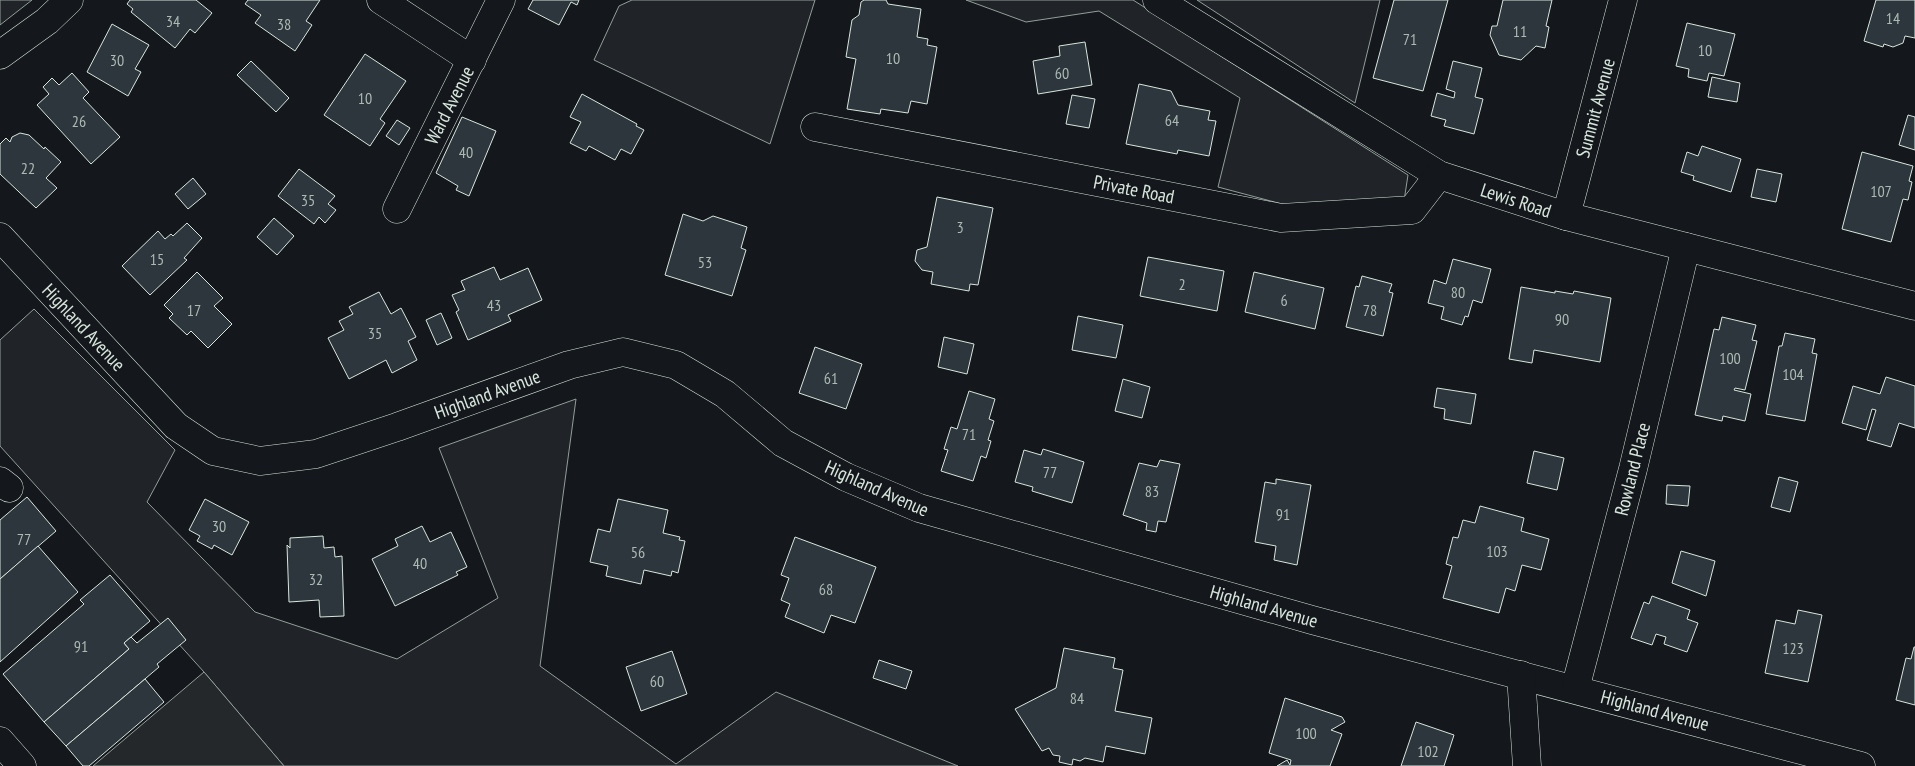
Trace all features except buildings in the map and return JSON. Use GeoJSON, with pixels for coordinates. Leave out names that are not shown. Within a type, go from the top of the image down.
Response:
{"type":"FeatureCollection","features":[{"type":"Feature","properties":{"kind":"street"},"geometry":{"type":"LineString","coordinates":[[0,55],[48,21],[69,0]]}},
{"type":"Feature","properties":{"kind":"street"},"geometry":{"type":"LineString","coordinates":[[381,0],[472,60]]}},
{"type":"Feature","properties":{"kind":"street","name":"Ward Avenue"},"geometry":{"type":"LineString","coordinates":[[397,209],[501,0]]}},
{"type":"Feature","properties":{"kind":"street","name":"Lewis Road"},"geometry":{"type":"LineString","coordinates":[[1157,0],[1439,175],[1566,216],[1915,306]]}},
{"type":"Feature","properties":{"kind":"street","name":"Summit Avenue"},"geometry":{"type":"LineString","coordinates":[[1566,216],[1623,0]]}},
{"type":"Feature","properties":{"kind":"street","name":"Private Road"},"geometry":{"type":"LineString","coordinates":[[815,127],[1282,218],[1412,210],[1439,175]]}},
{"type":"Feature","properties":{"kind":"street","name":"Highland Avenue"},"geometry":{"type":"LineString","coordinates":[[0,237],[176,426],[213,451],[260,461],[316,454],[397,427],[568,365],[623,352],[676,365],[725,394],[783,443],[846,477],[920,508],[1312,620],[1861,766]]}},
{"type":"Feature","properties":{"kind":"street","name":"Rowland Place"},"geometry":{"type":"LineString","coordinates":[[1575,689],[1633,469],[1686,247]]}},
{"type":"Feature","properties":{"kind":"street"},"geometry":{"type":"LineString","coordinates":[[1521,675],[1526,766]]}},
{"type":"Feature","properties":{"kind":"street"},"geometry":{"type":"LineString","coordinates":[[0,741],[22,766]]}},
{"type":"Feature","properties":{"kind":"shaded area"},"geometry":{"type":"Polygon","coordinates":[[[0,0],[32,0],[0,25],[0,0]]]}},
{"type":"Feature","properties":{"kind":"shaded area"},"geometry":{"type":"Polygon","coordinates":[[[632,0],[815,0],[770,144],[594,60],[619,6],[632,0]]]}},
{"type":"Feature","properties":{"kind":"shaded area"},"geometry":{"type":"Polygon","coordinates":[[[966,0],[1133,0],[1408,175],[1404,201],[1297,208],[1218,187],[1240,98],[1099,11],[1026,22],[966,0]]]}},
{"type":"Feature","properties":{"kind":"shaded area"},"geometry":{"type":"Polygon","coordinates":[[[1197,0],[1380,0],[1355,103],[1197,0]]]}},
{"type":"Feature","properties":{"kind":"shaded area"},"geometry":{"type":"Polygon","coordinates":[[[34,309],[175,450],[147,502],[255,612],[397,659],[498,598],[439,448],[576,399],[540,666],[676,764],[776,692],[958,766],[284,766],[204,672],[0,446],[0,340],[34,309]]]}},
{"type":"Feature","properties":{"kind":"shaded area"},"geometry":{"type":"Polygon","coordinates":[[[204,672],[284,766],[93,766],[204,672]]]}}]}
